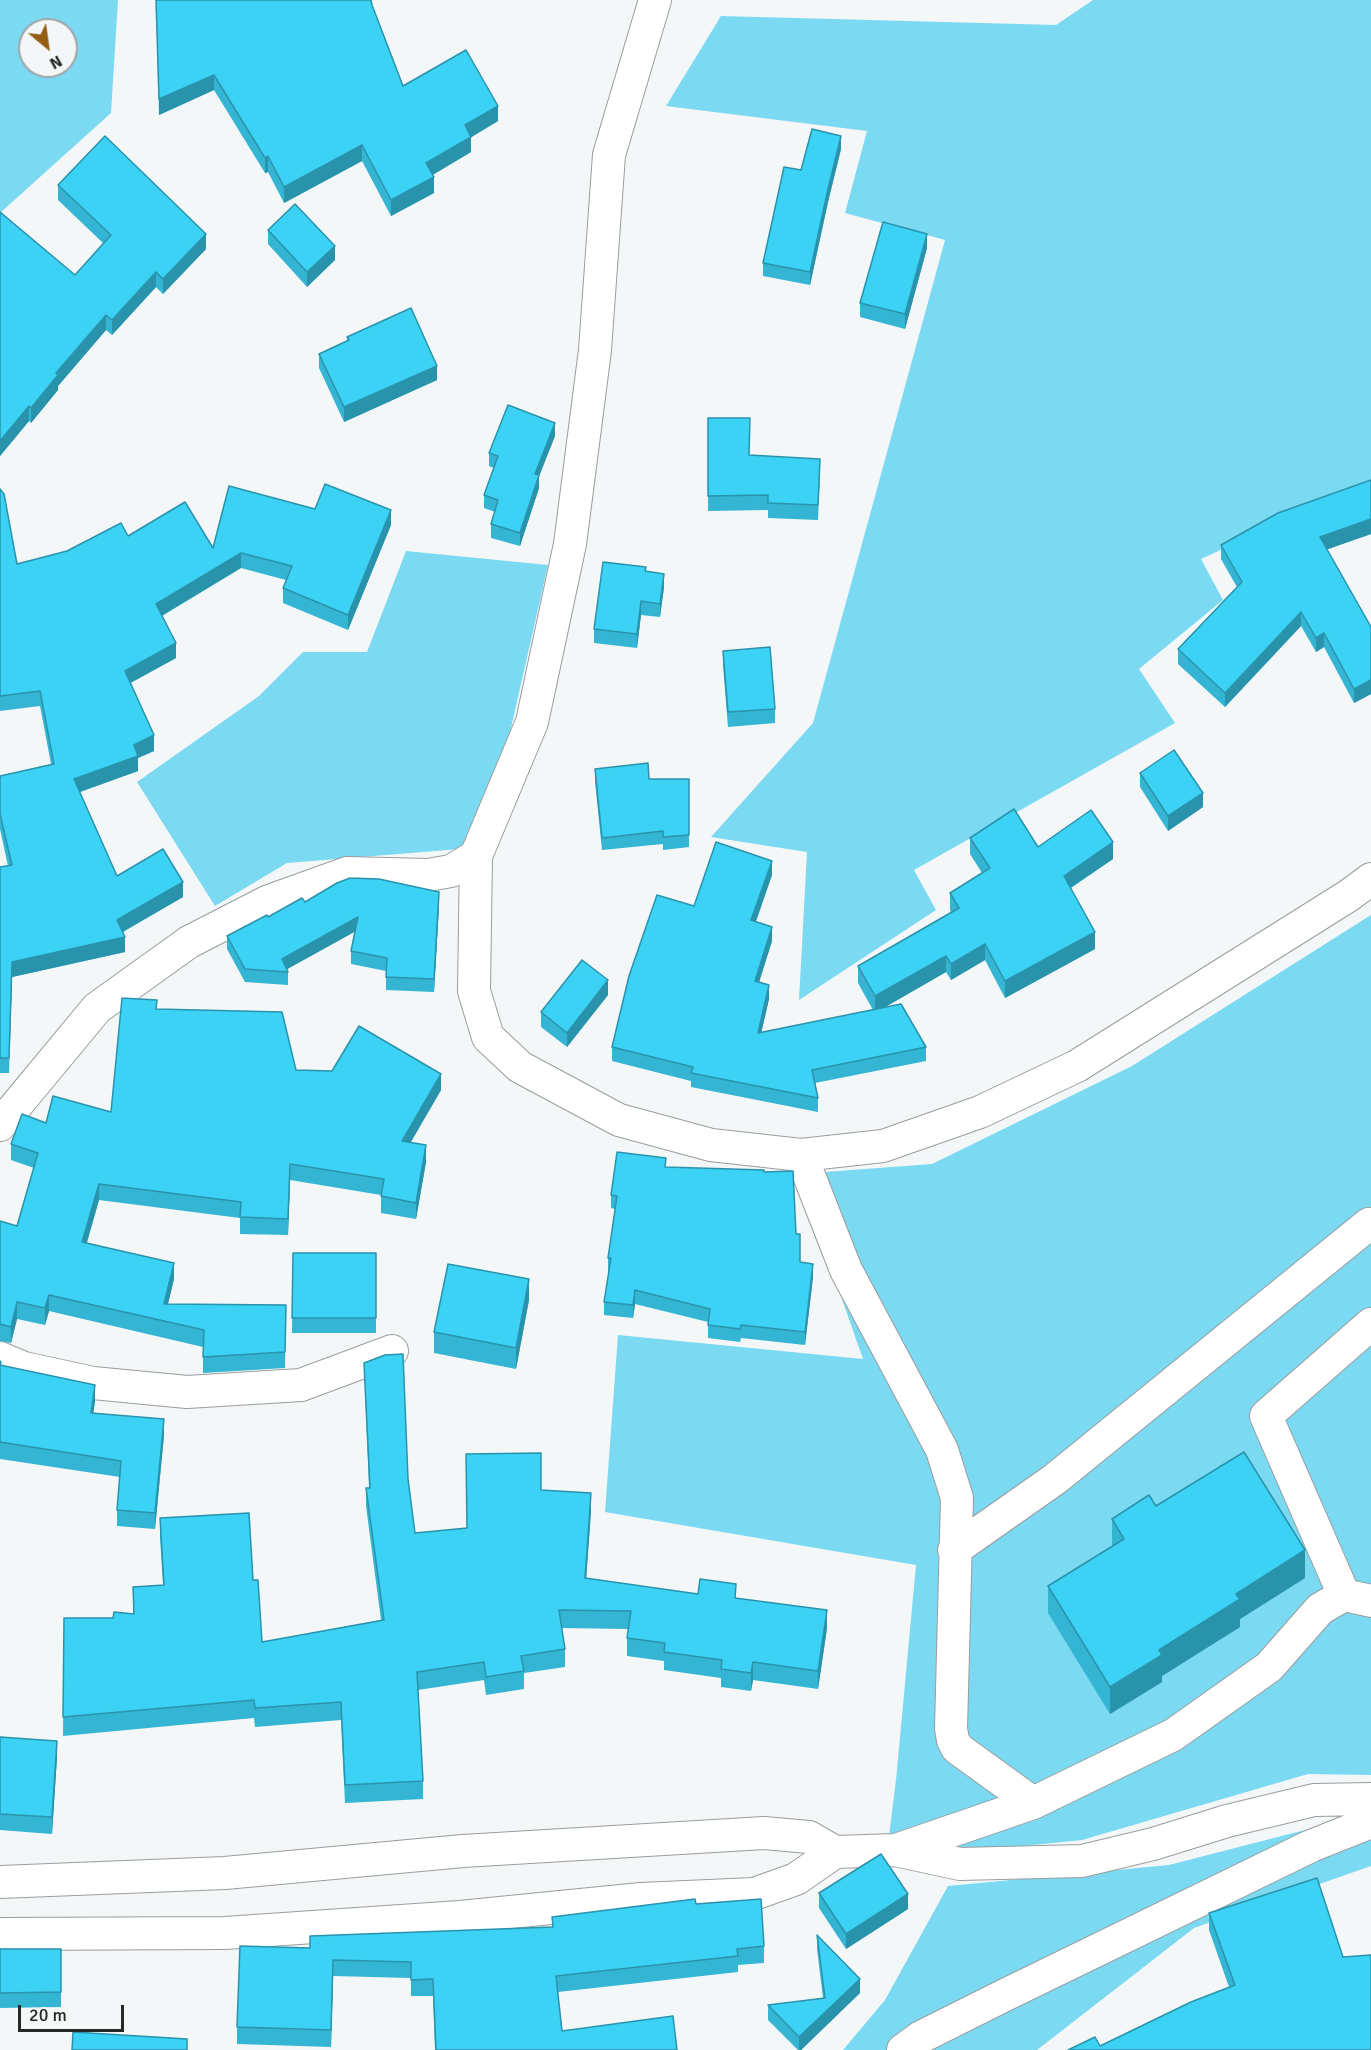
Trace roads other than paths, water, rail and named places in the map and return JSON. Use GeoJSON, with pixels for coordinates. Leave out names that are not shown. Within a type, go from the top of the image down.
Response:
{"type":"FeatureCollection","features":[{"type":"Feature","properties":{"kind":"street"},"geometry":{"type":"LineString","coordinates":[[656,0],[609,155],[595,350],[570,544],[532,722],[476,856],[474,991],[488,1037],[520,1067],[619,1120],[711,1145],[801,1155],[883,1146],[980,1113],[1077,1066],[1348,896],[1371,879]]}},
{"type":"Feature","properties":{"kind":"street"},"geometry":{"type":"LineString","coordinates":[[0,1125],[97,1008],[189,942],[269,901],[347,873],[428,875],[451,871],[476,856]]}},
{"type":"Feature","properties":{"kind":"street"},"geometry":{"type":"LineString","coordinates":[[801,1155],[846,1270],[942,1450],[957,1498],[951,1729],[953,1740],[957,1748],[1034,1803]]}},
{"type":"Feature","properties":{"kind":"street"},"geometry":{"type":"LineString","coordinates":[[954,1550],[1055,1479],[1369,1224],[1371,1225]]}},
{"type":"Feature","properties":{"kind":"street"},"geometry":{"type":"LineString","coordinates":[[895,1850],[1034,1803],[1173,1734],[1269,1667],[1320,1610],[1357,1598],[1266,1416],[1371,1324]]}},
{"type":"Feature","properties":{"kind":"street"},"geometry":{"type":"LineString","coordinates":[[0,1359],[24,1368],[93,1383],[187,1392],[301,1385],[392,1351]]}},
{"type":"Feature","properties":{"kind":"street"},"geometry":{"type":"LineString","coordinates":[[0,1882],[225,1873],[463,1851],[764,1833],[809,1837],[835,1852],[895,1850],[960,1864],[1082,1861],[1153,1844],[1227,1821],[1314,1800],[1371,1799]]}},
{"type":"Feature","properties":{"kind":"street"},"geometry":{"type":"LineString","coordinates":[[903,2050],[921,2037],[1005,1995],[1311,1846],[1371,1822]]}},
{"type":"Feature","properties":{"kind":"street"},"geometry":{"type":"LineString","coordinates":[[0,1934],[225,1933],[460,1917],[641,1899],[754,1894],[796,1879],[835,1852]]}}]}
